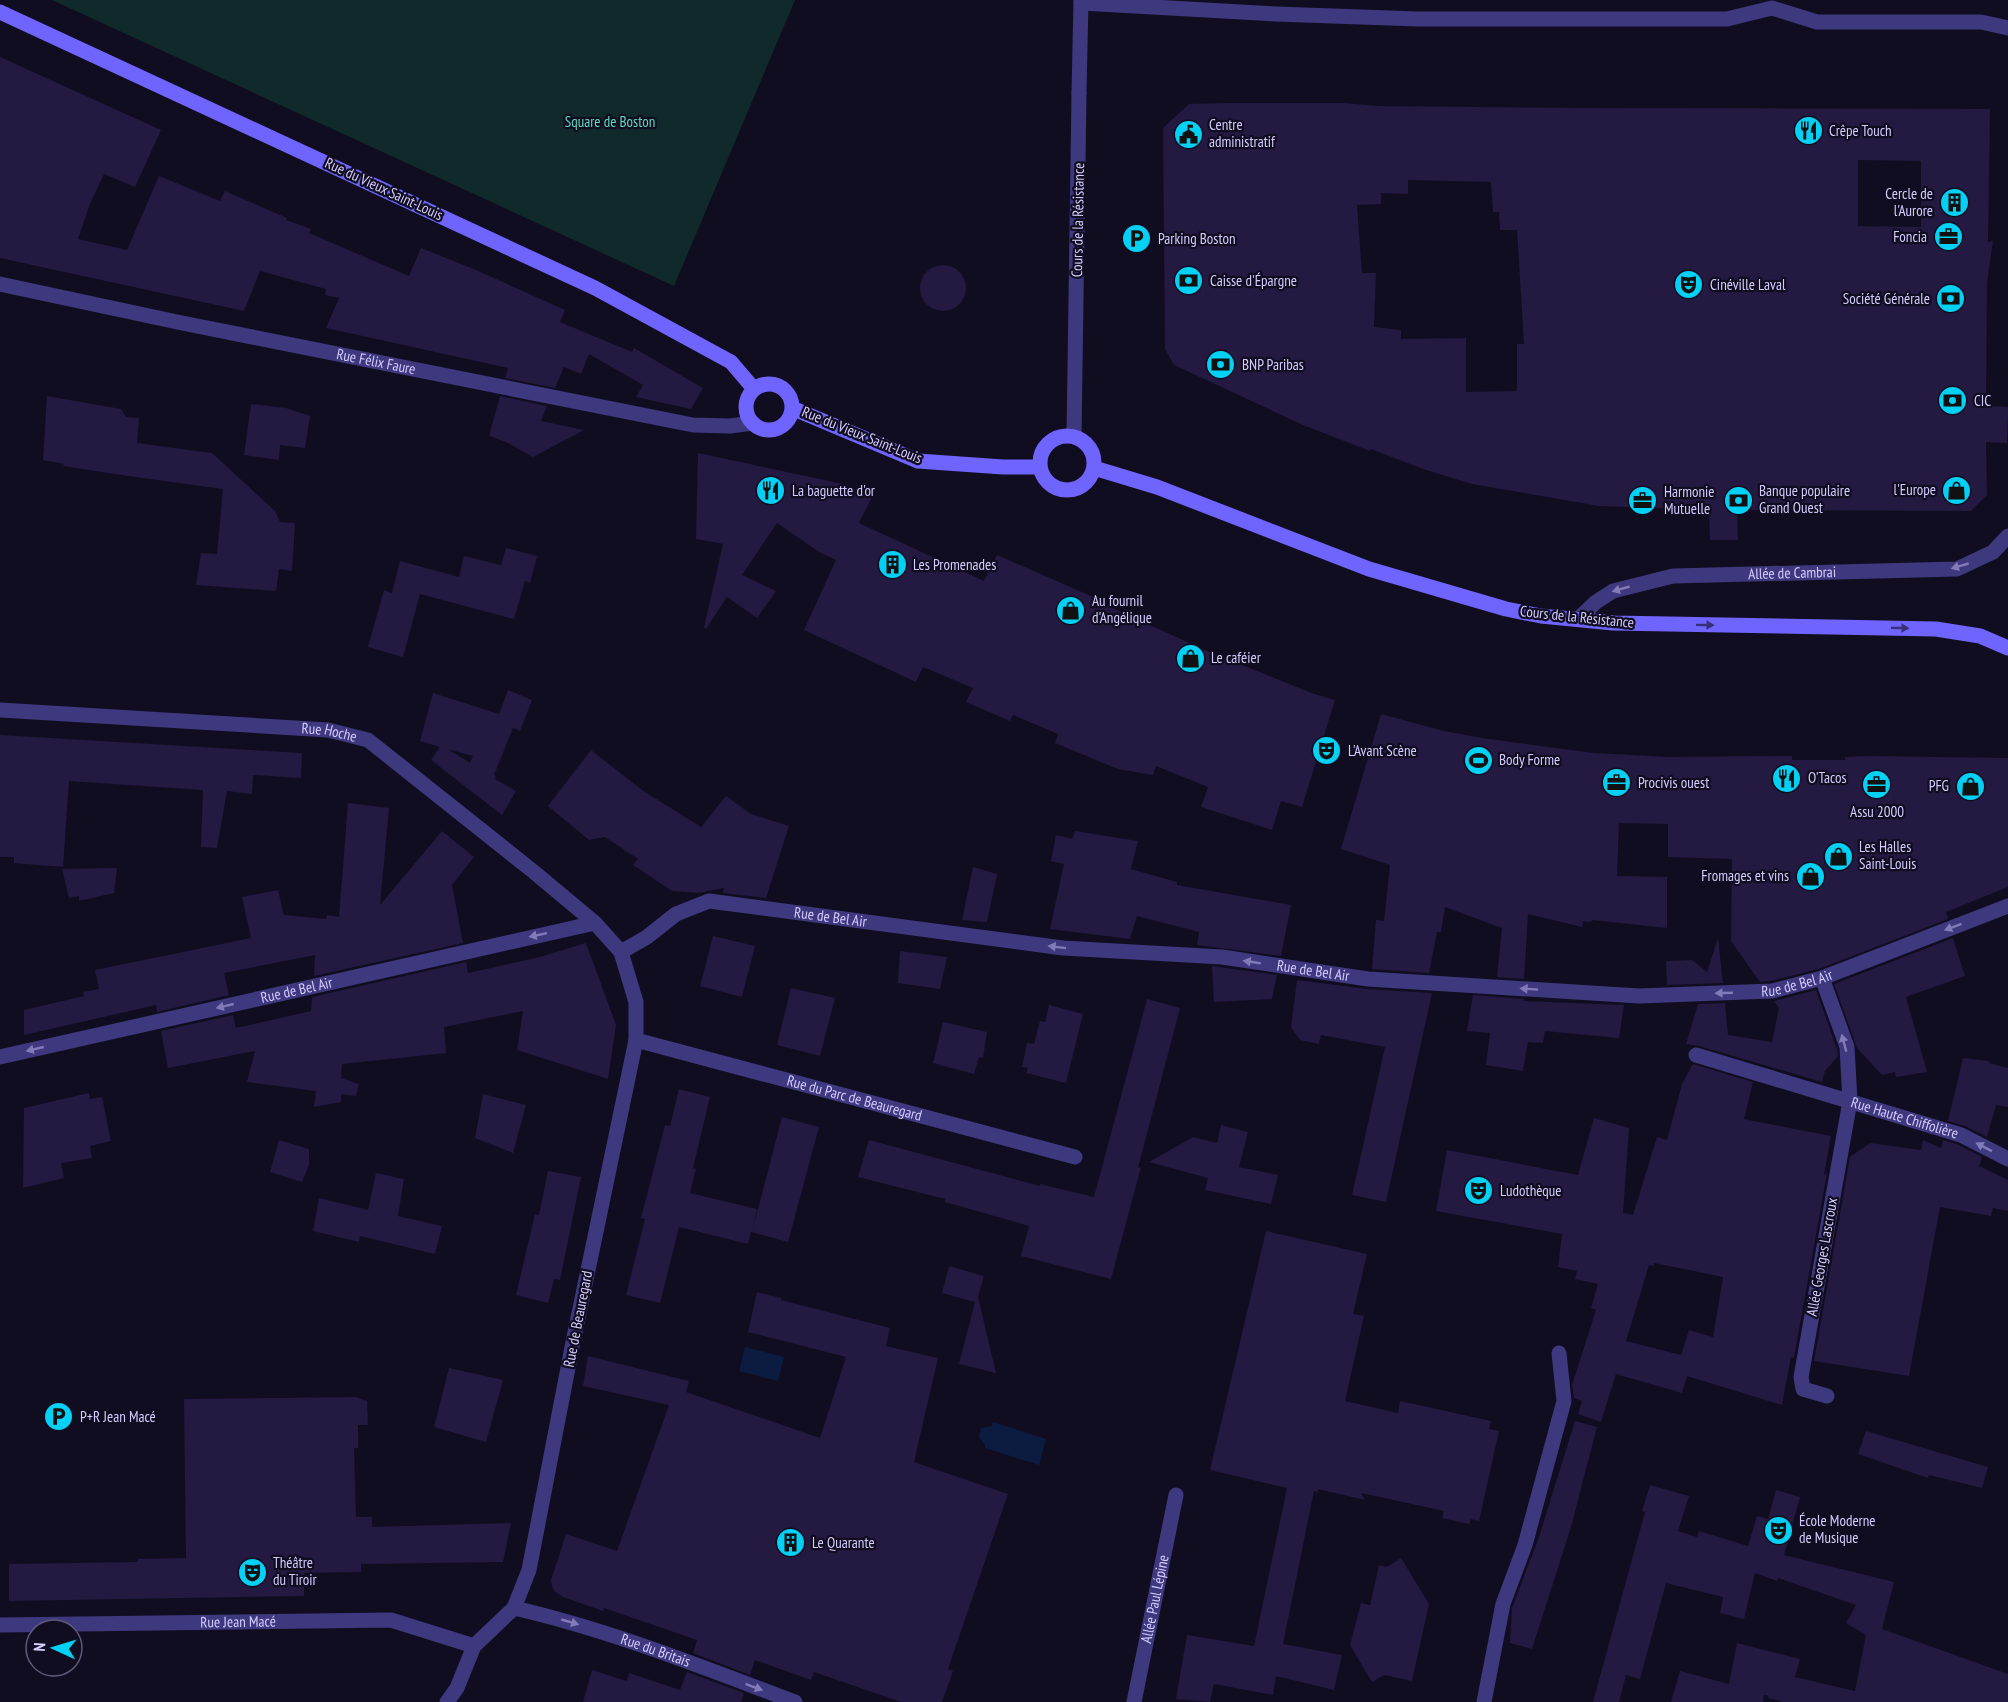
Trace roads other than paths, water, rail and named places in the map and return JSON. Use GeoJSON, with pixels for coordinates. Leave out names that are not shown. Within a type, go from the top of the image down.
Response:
{"type":"FeatureCollection","features":[{"type":"Feature","properties":{"kind":"main road","name":"Rue du Vieux Saint-Louis"},"geometry":{"type":"LineString","coordinates":[[0,12],[595,288],[731,362],[754,389]]}},
{"type":"Feature","properties":{"kind":"main road"},"geometry":{"type":"LineString","coordinates":[[768,384],[783,388],[791,400],[792,408],[787,422],[767,430],[753,423],[748,417],[747,402],[754,389],[768,384]]}},
{"type":"Feature","properties":{"kind":"main road","name":"Rue du Vieux Saint-Louis"},"geometry":{"type":"LineString","coordinates":[[792,408],[918,461],[1003,467],[1040,467]]}},
{"type":"Feature","properties":{"kind":"main road"},"geometry":{"type":"LineString","coordinates":[[1074,436],[1082,440],[1092,452],[1094,468],[1085,483],[1078,488],[1061,490],[1047,482],[1042,475],[1040,458],[1048,442],[1056,437],[1074,436]]}},
{"type":"Feature","properties":{"kind":"main road","name":"Cours de la Résistance"},"geometry":{"type":"LineString","coordinates":[[1094,468],[1157,487],[1370,569],[1506,609],[1541,616],[1647,624],[1936,628],[1980,636],[2008,648]]}},
{"type":"Feature","properties":{"kind":"street"},"geometry":{"type":"LineString","coordinates":[[1081,2],[1276,14],[1418,19],[1727,19],[1772,8],[1817,22],[1981,22],[2008,28]]}},
{"type":"Feature","properties":{"kind":"street","name":"Cours de la Résistance"},"geometry":{"type":"LineString","coordinates":[[1074,436],[1081,2]]}},
{"type":"Feature","properties":{"kind":"street","name":"Rue Félix Faure"},"geometry":{"type":"LineString","coordinates":[[0,284],[182,323],[693,424],[729,426],[753,423]]}},
{"type":"Feature","properties":{"kind":"street","name":"Allée de Cambrai"},"geometry":{"type":"LineString","coordinates":[[1578,619],[1612,591],[1673,576],[1957,569],[1993,552],[2008,536]]}},
{"type":"Feature","properties":{"kind":"street","name":"Rue Hoche"},"geometry":{"type":"LineString","coordinates":[[0,710],[328,730],[368,740],[595,923]]}},
{"type":"Feature","properties":{"kind":"street","name":"Rue de Bel Air"},"geometry":{"type":"LineString","coordinates":[[621,952],[647,937],[676,914],[709,901],[1063,948],[1222,957],[1368,979],[1639,996],[1772,991],[1822,978],[2008,906]]}},
{"type":"Feature","properties":{"kind":"street","name":"Rue de Beauregard"},"geometry":{"type":"LineString","coordinates":[[447,1702],[457,1688],[474,1646],[513,1608],[529,1570],[573,1342],[636,1040],[636,1002],[621,952],[595,923]]}},
{"type":"Feature","properties":{"kind":"street","name":"Rue de Bel Air"},"geometry":{"type":"LineString","coordinates":[[0,1057],[595,923]]}},
{"type":"Feature","properties":{"kind":"street","name":"Rue Haute Chiffolière"},"geometry":{"type":"LineString","coordinates":[[1822,978],[1847,1047],[1850,1101],[1961,1135],[2008,1159]]}},
{"type":"Feature","properties":{"kind":"street","name":"Rue du Parc de Beauregard"},"geometry":{"type":"LineString","coordinates":[[636,1040],[1075,1157]]}},
{"type":"Feature","properties":{"kind":"street"},"geometry":{"type":"LineString","coordinates":[[1696,1055],[1850,1101]]}},
{"type":"Feature","properties":{"kind":"street","name":"Allée Georges Lascroux"},"geometry":{"type":"LineString","coordinates":[[1827,1396],[1803,1389],[1801,1377],[1850,1101]]}},
{"type":"Feature","properties":{"kind":"street"},"geometry":{"type":"LineString","coordinates":[[1484,1702],[1503,1604],[1526,1545],[1564,1401],[1559,1353]]}},
{"type":"Feature","properties":{"kind":"street","name":"Allée Paul Lépine"},"geometry":{"type":"LineString","coordinates":[[1134,1702],[1176,1495]]}},
{"type":"Feature","properties":{"kind":"street","name":"Rue du Britais"},"geometry":{"type":"LineString","coordinates":[[513,1608],[619,1636],[795,1702]]}},
{"type":"Feature","properties":{"kind":"street","name":"Rue Jean Macé"},"geometry":{"type":"LineString","coordinates":[[0,1625],[391,1620],[474,1646]]}},
{"type":"Feature","properties":{"kind":"water"},"geometry":{"type":"Polygon","coordinates":[[[745,1347],[784,1357],[778,1381],[739,1371],[745,1347]]]}},
{"type":"Feature","properties":{"kind":"water"},"geometry":{"type":"Polygon","coordinates":[[[993,1422],[1046,1439],[1039,1465],[985,1448],[979,1437],[981,1428],[992,1426],[993,1422]]]}},
{"type":"Feature","properties":{"kind":"place","name":"Crêpe Touch"},"geometry":{"type":"Point","coordinates":[1808,131]}},
{"type":"Feature","properties":{"kind":"place","name":"Centre administratif"},"geometry":{"type":"Point","coordinates":[1188,134]}},
{"type":"Feature","properties":{"kind":"place","name":"Cercle de l'Aurore"},"geometry":{"type":"Point","coordinates":[1954,203]}},
{"type":"Feature","properties":{"kind":"place","name":"Foncia"},"geometry":{"type":"Point","coordinates":[1948,237]}},
{"type":"Feature","properties":{"kind":"place","name":"Parking Boston"},"geometry":{"type":"Point","coordinates":[1137,239]}},
{"type":"Feature","properties":{"kind":"place","name":"Caisse d'Épargne"},"geometry":{"type":"Point","coordinates":[1189,281]}},
{"type":"Feature","properties":{"kind":"place","name":"Cinéville Laval"},"geometry":{"type":"Point","coordinates":[1689,285]}},
{"type":"Feature","properties":{"kind":"place","name":"Société Générale"},"geometry":{"type":"Point","coordinates":[1951,299]}},
{"type":"Feature","properties":{"kind":"place","name":"BNP Paribas"},"geometry":{"type":"Point","coordinates":[1221,365]}},
{"type":"Feature","properties":{"kind":"place","name":"CIC"},"geometry":{"type":"Point","coordinates":[1953,401]}},
{"type":"Feature","properties":{"kind":"place","name":"l'Europe"},"geometry":{"type":"Point","coordinates":[1957,490]}},
{"type":"Feature","properties":{"kind":"place","name":"La baguette d'or"},"geometry":{"type":"Point","coordinates":[771,491]}},
{"type":"Feature","properties":{"kind":"place","name":"Banque populaire Grand Ouest"},"geometry":{"type":"Point","coordinates":[1738,500]}},
{"type":"Feature","properties":{"kind":"place","name":"Harmonie Mutuelle"},"geometry":{"type":"Point","coordinates":[1643,501]}},
{"type":"Feature","properties":{"kind":"place","name":"Les Promenades"},"geometry":{"type":"Point","coordinates":[892,565]}},
{"type":"Feature","properties":{"kind":"place","name":"Au fournil d'Angélique"},"geometry":{"type":"Point","coordinates":[1071,610]}},
{"type":"Feature","properties":{"kind":"place","name":"Le caféier"},"geometry":{"type":"Point","coordinates":[1190,658]}},
{"type":"Feature","properties":{"kind":"place","name":"L'Avant Scène"},"geometry":{"type":"Point","coordinates":[1327,751]}},
{"type":"Feature","properties":{"kind":"place","name":"Body Forme"},"geometry":{"type":"Point","coordinates":[1478,760]}},
{"type":"Feature","properties":{"kind":"place","name":"O'Tacos"},"geometry":{"type":"Point","coordinates":[1787,778]}},
{"type":"Feature","properties":{"kind":"place","name":"Procivis ouest"},"geometry":{"type":"Point","coordinates":[1617,783]}},
{"type":"Feature","properties":{"kind":"place","name":"Assu 2000"},"geometry":{"type":"Point","coordinates":[1877,785]}},
{"type":"Feature","properties":{"kind":"place","name":"PFG"},"geometry":{"type":"Point","coordinates":[1970,786]}},
{"type":"Feature","properties":{"kind":"place","name":"Les Halles Saint-Louis"},"geometry":{"type":"Point","coordinates":[1838,856]}},
{"type":"Feature","properties":{"kind":"place","name":"Fromages et vins"},"geometry":{"type":"Point","coordinates":[1810,876]}},
{"type":"Feature","properties":{"kind":"place","name":"Ludothèque"},"geometry":{"type":"Point","coordinates":[1479,1191]}},
{"type":"Feature","properties":{"kind":"place","name":"P+R Jean Macé"},"geometry":{"type":"Point","coordinates":[59,1417]}},
{"type":"Feature","properties":{"kind":"place","name":"École Moderne de Musique"},"geometry":{"type":"Point","coordinates":[1778,1530]}},
{"type":"Feature","properties":{"kind":"place","name":"Le Quarante"},"geometry":{"type":"Point","coordinates":[791,1543]}},
{"type":"Feature","properties":{"kind":"place","name":"Théâtre du Tiroir"},"geometry":{"type":"Point","coordinates":[252,1572]}},
{"type":"Feature","properties":{"kind":"park label","name":"Square de Boston"},"geometry":{"type":"Point","coordinates":[610,122]}}]}
